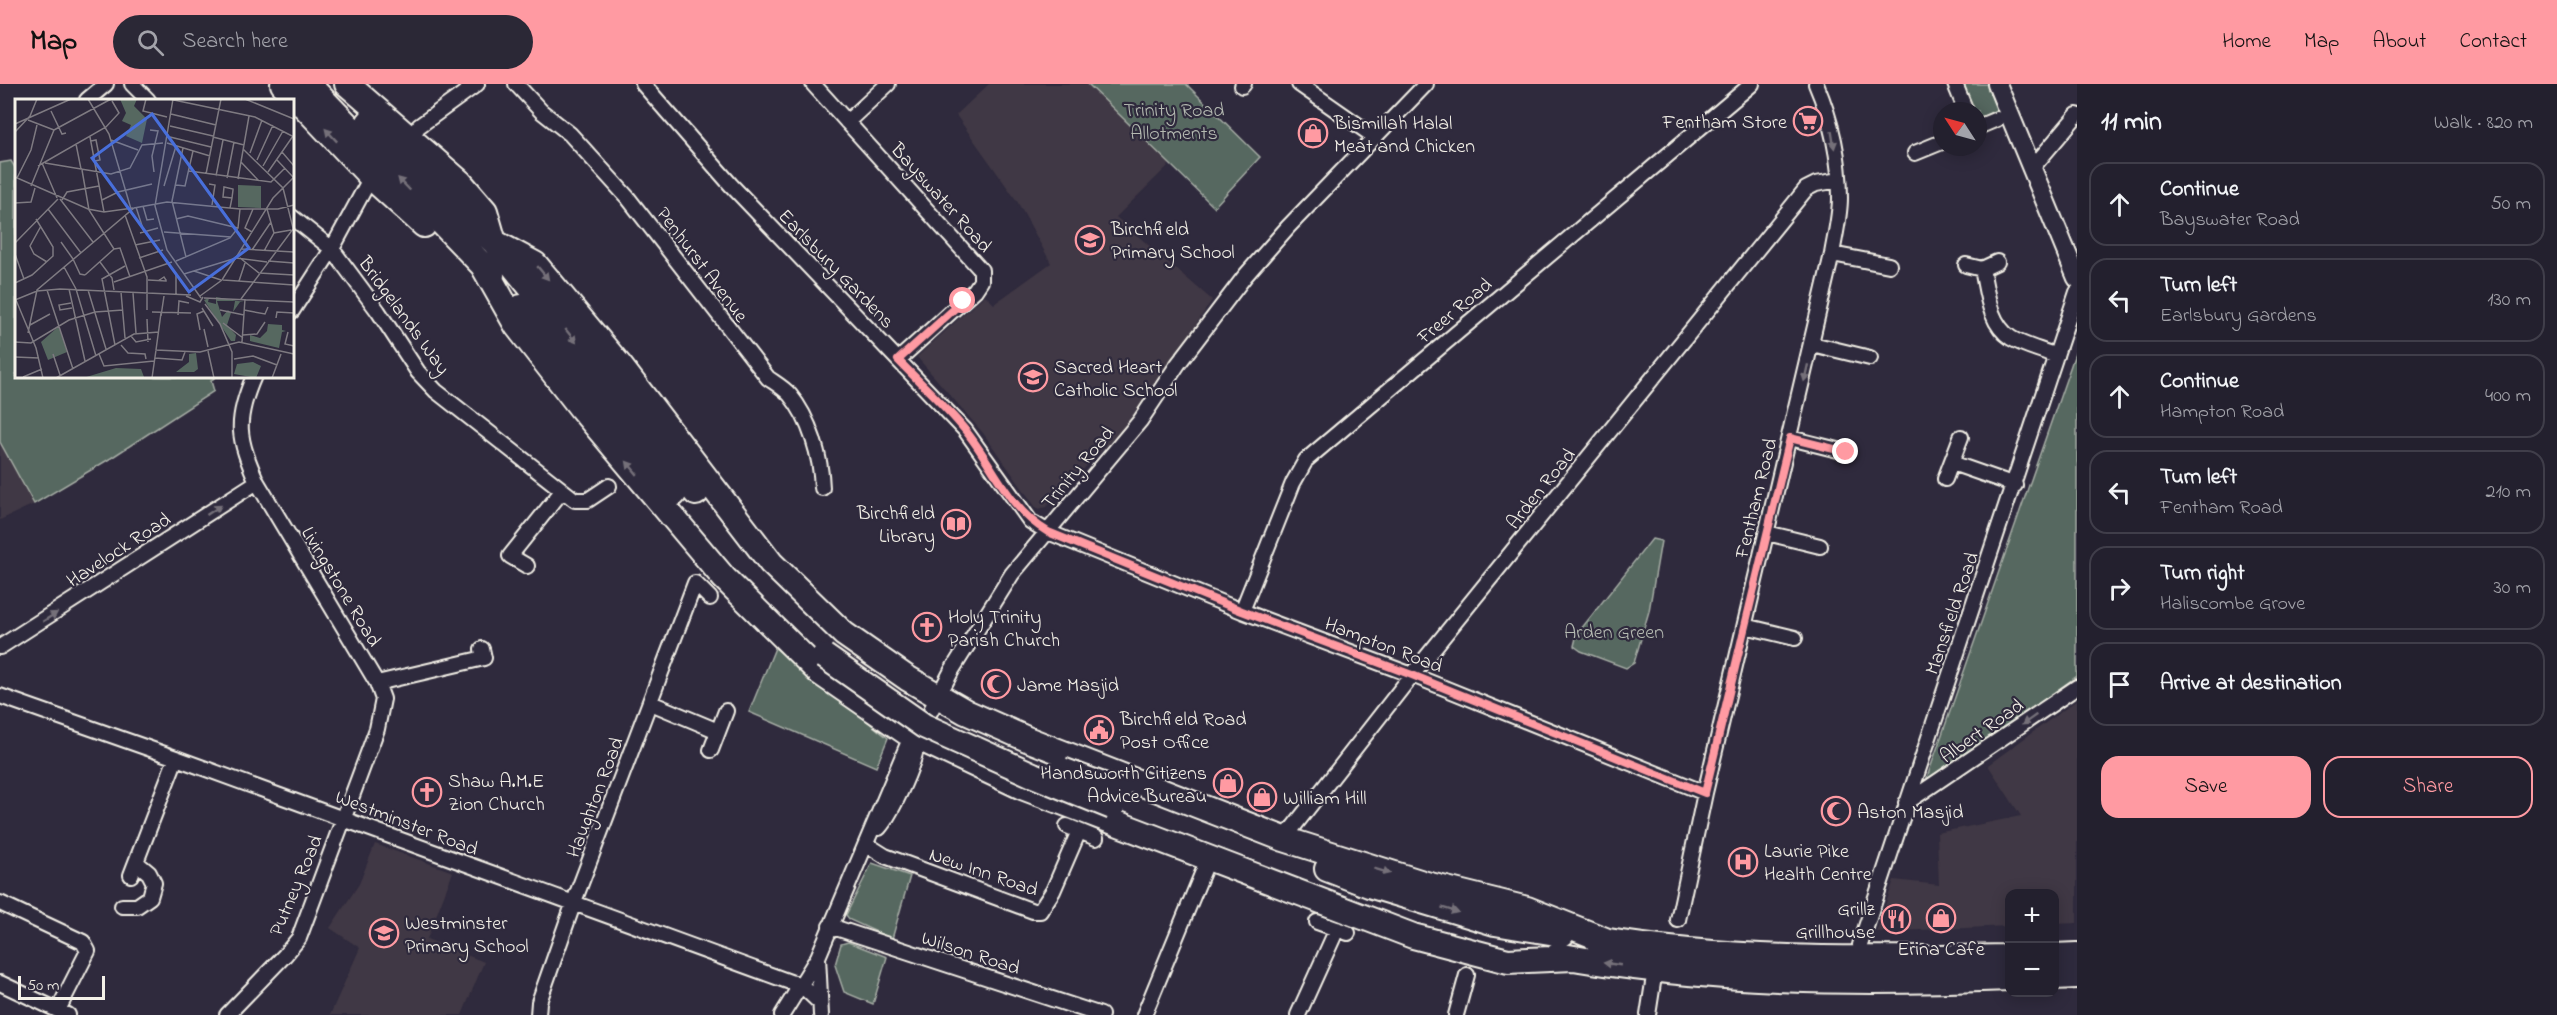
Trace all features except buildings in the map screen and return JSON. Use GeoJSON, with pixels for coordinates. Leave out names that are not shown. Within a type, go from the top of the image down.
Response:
{"type":"FeatureCollection","features":[{"type":"Feature","properties":{"kind":"highway"},"geometry":{"type":"LineString","coordinates":[[283,84],[371,177],[439,238],[478,260],[517,326],[580,408],[724,578],[819,672],[979,767],[1022,787],[1413,936],[1508,961],[1573,958]]}},
{"type":"Feature","properties":{"kind":"highway"},"geometry":{"type":"LineString","coordinates":[[308,84],[478,260],[597,393],[637,447],[742,576],[812,646],[833,645],[894,670],[935,701],[954,718],[979,767]]}},
{"type":"Feature","properties":{"kind":"highway"},"geometry":{"type":"LineString","coordinates":[[327,84],[494,242],[753,563],[788,602],[924,726],[1033,775],[1115,799],[1369,885],[1495,923],[1610,942],[1735,955],[1806,958],[2005,957]]}},
{"type":"Feature","properties":{"kind":"highway"},"geometry":{"type":"LineString","coordinates":[[347,84],[411,137],[460,182],[485,211],[494,242]]}},
{"type":"Feature","properties":{"kind":"highway"},"geometry":{"type":"LineString","coordinates":[[833,645],[873,694],[919,733]]}},
{"type":"Feature","properties":{"kind":"highway"},"geometry":{"type":"LineString","coordinates":[[935,701],[1284,839],[1426,884],[1527,909],[1610,942]]}},
{"type":"Feature","properties":{"kind":"highway"},"geometry":{"type":"LineString","coordinates":[[1115,799],[1274,873],[1422,925],[1490,943],[1655,970],[1732,977],[1868,982],[2005,978]]}},
{"type":"Feature","properties":{"kind":"highway"},"geometry":{"type":"LineString","coordinates":[[1645,946],[1687,936],[1815,945],[2005,943]]}},
{"type":"Feature","properties":{"kind":"highway"},"geometry":{"type":"LineString","coordinates":[[2059,942],[2077,941]]}},
{"type":"Feature","properties":{"kind":"highway"},"geometry":{"type":"LineString","coordinates":[[2059,956],[2077,955]]}},
{"type":"Feature","properties":{"kind":"highway"},"geometry":{"type":"LineString","coordinates":[[2059,977],[2077,976]]}},
{"type":"Feature","properties":{"kind":"highway"},"geometry":{"type":"LineString","coordinates":[[1732,977],[1768,994],[1897,994],[2005,988]]}},
{"type":"Feature","properties":{"kind":"highway"},"geometry":{"type":"LineString","coordinates":[[2059,987],[2077,986]]}},
{"type":"Feature","properties":{"kind":"main road"},"geometry":{"type":"LineString","coordinates":[[1997,84],[2077,278]]}},
{"type":"Feature","properties":{"kind":"street"},"geometry":{"type":"LineString","coordinates":[[88,99],[106,84]]}},
{"type":"Feature","properties":{"kind":"street"},"geometry":{"type":"LineString","coordinates":[[132,84],[147,99]]}},
{"type":"Feature","properties":{"kind":"street"},"geometry":{"type":"LineString","coordinates":[[411,137],[419,126],[477,84]]}},
{"type":"Feature","properties":{"kind":"street","name":"Penhurst Avenue"},"geometry":{"type":"LineString","coordinates":[[516,84],[541,111],[570,134],[628,198],[768,378],[788,393],[802,411],[814,443],[822,488]]}},
{"type":"Feature","properties":{"kind":"street","name":"Earlsbury Gardens"},"geometry":{"type":"LineString","coordinates":[[643,84],[731,185],[965,430],[1016,505],[1030,521],[1048,532]]}},
{"type":"Feature","properties":{"kind":"street","name":"Bayswater Road"},"geometry":{"type":"LineString","coordinates":[[813,84],[981,270],[981,281],[975,290],[898,360]]}},
{"type":"Feature","properties":{"kind":"street"},"geometry":{"type":"LineString","coordinates":[[847,122],[888,84]]}},
{"type":"Feature","properties":{"kind":"street"},"geometry":{"type":"LineString","coordinates":[[1299,84],[1375,137]]}},
{"type":"Feature","properties":{"kind":"street","name":"Trinity Road"},"geometry":{"type":"LineString","coordinates":[[818,957],[866,844],[884,823],[908,773],[918,745],[919,733],[935,701],[1012,574],[1140,422],[1178,364],[1245,276],[1288,227],[1426,84]]}},
{"type":"Feature","properties":{"kind":"street","name":"Freer Road"},"geometry":{"type":"LineString","coordinates":[[1242,611],[1293,483],[1306,460],[1752,84]]}},
{"type":"Feature","properties":{"kind":"street","name":"Fentham Road"},"geometry":{"type":"LineString","coordinates":[[1678,920],[1705,793],[1832,254],[1840,200],[1839,180],[1825,104],[1816,84]]}},
{"type":"Feature","properties":{"kind":"street"},"geometry":{"type":"LineString","coordinates":[[1955,84],[1962,102]]}},
{"type":"Feature","properties":{"kind":"street"},"geometry":{"type":"LineString","coordinates":[[2033,167],[2077,115]]}},
{"type":"Feature","properties":{"kind":"street"},"geometry":{"type":"LineString","coordinates":[[1987,123],[1997,119]]}},
{"type":"Feature","properties":{"kind":"street"},"geometry":{"type":"LineString","coordinates":[[1915,153],[1933,146]]}},
{"type":"Feature","properties":{"kind":"street"},"geometry":{"type":"LineString","coordinates":[[294,308],[332,249],[371,177]]}},
{"type":"Feature","properties":{"kind":"street","name":"Arden Road"},"geometry":{"type":"LineString","coordinates":[[1284,839],[1412,675],[1806,189],[1816,184],[1839,180]]}},
{"type":"Feature","properties":{"kind":"street","name":"Bridgelands Way"},"geometry":{"type":"LineString","coordinates":[[294,219],[332,249],[378,310],[426,383],[575,500],[588,500],[609,486]]}},
{"type":"Feature","properties":{"kind":"street"},"geometry":{"type":"LineString","coordinates":[[1832,254],[1889,265]]}},
{"type":"Feature","properties":{"kind":"street"},"geometry":{"type":"LineString","coordinates":[[1966,265],[1982,269],[1997,262]]}},
{"type":"Feature","properties":{"kind":"street"},"geometry":{"type":"LineString","coordinates":[[1982,269],[1996,323],[2011,338],[2056,356]]}},
{"type":"Feature","properties":{"kind":"street","name":"Mansfield Road"},"geometry":{"type":"LineString","coordinates":[[1860,945],[2015,485],[2077,292]]}},
{"type":"Feature","properties":{"kind":"street"},"geometry":{"type":"LineString","coordinates":[[1812,344],[1870,358]]}},
{"type":"Feature","properties":{"kind":"street","name":"Livingstone Road"},"geometry":{"type":"LineString","coordinates":[[253,378],[240,414],[243,451],[257,482],[378,683],[384,699],[377,729],[344,819]]}},
{"type":"Feature","properties":{"kind":"street"},"geometry":{"type":"LineString","coordinates":[[1945,479],[1960,437]]}},
{"type":"Feature","properties":{"kind":"street"},"geometry":{"type":"LineString","coordinates":[[1790,438],[1846,452]]}},
{"type":"Feature","properties":{"kind":"street"},"geometry":{"type":"LineString","coordinates":[[1952,463],[2015,485]]}},
{"type":"Feature","properties":{"kind":"street","name":"Havelock Road"},"geometry":{"type":"LineString","coordinates":[[0,647],[257,482]]}},
{"type":"Feature","properties":{"kind":"street"},"geometry":{"type":"LineString","coordinates":[[527,566],[510,556],[562,491]]}},
{"type":"Feature","properties":{"kind":"street","name":"Hampton Road"},"geometry":{"type":"LineString","coordinates":[[1048,532],[1705,793]]}},
{"type":"Feature","properties":{"kind":"street"},"geometry":{"type":"LineString","coordinates":[[1767,532],[1820,546]]}},
{"type":"Feature","properties":{"kind":"street","name":"Haughton Road"},"geometry":{"type":"LineString","coordinates":[[538,1015],[539,1002],[573,904],[695,583],[710,598]]}},
{"type":"Feature","properties":{"kind":"street"},"geometry":{"type":"LineString","coordinates":[[1745,626],[1795,639]]}},
{"type":"Feature","properties":{"kind":"street"},"geometry":{"type":"LineString","coordinates":[[378,683],[484,658],[482,650]]}},
{"type":"Feature","properties":{"kind":"street","name":"Albert Road"},"geometry":{"type":"LineString","coordinates":[[1906,804],[2077,687]]}},
{"type":"Feature","properties":{"kind":"street","name":"Westminster Road"},"geometry":{"type":"LineString","coordinates":[[0,696],[800,984],[821,1009]]}},
{"type":"Feature","properties":{"kind":"street"},"geometry":{"type":"LineString","coordinates":[[651,703],[718,731]]}},
{"type":"Feature","properties":{"kind":"street"},"geometry":{"type":"LineString","coordinates":[[711,750],[726,711]]}},
{"type":"Feature","properties":{"kind":"street"},"geometry":{"type":"LineString","coordinates":[[122,906],[137,906],[150,897],[154,883],[149,873],[134,869],[176,758]]}},
{"type":"Feature","properties":{"kind":"street","name":"Putney Road"},"geometry":{"type":"LineString","coordinates":[[227,1015],[299,938],[344,819]]}},
{"type":"Feature","properties":{"kind":"street","name":"New Inn Road"},"geometry":{"type":"LineString","coordinates":[[866,844],[885,856],[952,883],[1024,909],[1040,911],[1053,891],[1073,829],[1096,838]]}},
{"type":"Feature","properties":{"kind":"street"},"geometry":{"type":"LineString","coordinates":[[1144,1015],[1209,857]]}},
{"type":"Feature","properties":{"kind":"street"},"geometry":{"type":"LineString","coordinates":[[0,903],[83,942],[88,951],[63,1013],[0,983]]}},
{"type":"Feature","properties":{"kind":"street"},"geometry":{"type":"LineString","coordinates":[[1298,1015],[1343,931],[1317,922]]}},
{"type":"Feature","properties":{"kind":"street","name":"Wilson Road"},"geometry":{"type":"LineString","coordinates":[[830,926],[1101,1015]]}},
{"type":"Feature","properties":{"kind":"street"},"geometry":{"type":"LineString","coordinates":[[783,1015],[818,957]]}},
{"type":"Feature","properties":{"kind":"street"},"geometry":{"type":"LineString","coordinates":[[818,957],[821,1009]]}},
{"type":"Feature","properties":{"kind":"street"},"geometry":{"type":"LineString","coordinates":[[1648,1015],[1655,970]]}},
{"type":"Feature","properties":{"kind":"street"},"geometry":{"type":"LineString","coordinates":[[1456,1015],[1467,975]]}},
{"type":"Feature","properties":{"kind":"street"},"geometry":{"type":"LineString","coordinates":[[791,1015],[800,984]]}},
{"type":"Feature","properties":{"kind":"shaded area"},"geometry":{"type":"Polygon","coordinates":[[[989,84],[1088,84],[1170,164],[1116,217],[1212,300],[1153,390],[1145,397],[1135,417],[1046,507],[1037,509],[983,433],[917,357],[985,295],[994,304],[1051,263],[1017,201],[956,115],[989,84]]]}},
{"type":"Feature","properties":{"kind":"shaded area"},"geometry":{"type":"Polygon","coordinates":[[[0,442],[34,504],[0,520],[0,442]]]}},
{"type":"Feature","properties":{"kind":"shaded area"},"geometry":{"type":"Polygon","coordinates":[[[2077,700],[2077,923],[2059,924],[2059,889],[2005,889],[2005,926],[1876,932],[1894,880],[1939,885],[1937,833],[2021,816],[1988,765],[2077,700]]]}},
{"type":"Feature","properties":{"kind":"shaded area","name":"Westminster Primary School"},"geometry":{"type":"Polygon","coordinates":[[[375,844],[453,872],[427,939],[484,962],[462,1015],[330,1015],[360,948],[330,928],[359,884],[375,844]]]}},
{"type":"Feature","properties":{"kind":"green space","name":"Trinity Road Allotments"},"geometry":{"type":"Polygon","coordinates":[[[1088,84],[1186,84],[1260,157],[1214,207],[1088,84]]]}},
{"type":"Feature","properties":{"kind":"green space"},"geometry":{"type":"Polygon","coordinates":[[[1963,84],[1987,84],[1997,110],[1987,114],[1987,102],[1970,102],[1963,84]]]}},
{"type":"Feature","properties":{"kind":"green space"},"geometry":{"type":"Polygon","coordinates":[[[11,161],[15,167],[15,378],[214,378],[211,381],[214,391],[111,458],[34,504],[0,442],[0,163],[11,161]]]}},
{"type":"Feature","properties":{"kind":"green space"},"geometry":{"type":"Polygon","coordinates":[[[2077,348],[2077,676],[1924,786],[2077,348]]]}},
{"type":"Feature","properties":{"kind":"green space","name":"Arden Green"},"geometry":{"type":"Polygon","coordinates":[[[1652,539],[1661,541],[1649,611],[1634,663],[1626,668],[1581,651],[1574,646],[1577,634],[1652,539]]]}},
{"type":"Feature","properties":{"kind":"green space"},"geometry":{"type":"Polygon","coordinates":[[[775,648],[888,738],[876,767],[749,712],[775,648]]]}},
{"type":"Feature","properties":{"kind":"green space"},"geometry":{"type":"Polygon","coordinates":[[[872,863],[910,876],[892,939],[850,920],[846,915],[872,863]]]}},
{"type":"Feature","properties":{"kind":"green space"},"geometry":{"type":"Polygon","coordinates":[[[848,942],[887,957],[873,1004],[844,992],[835,965],[841,944],[848,942]]]}},
{"type":"Feature","properties":{"kind":"place","name":"Fentham Store"},"geometry":{"type":"Point","coordinates":[1808,121]}},
{"type":"Feature","properties":{"kind":"place","name":"Bismillah Halal Meat and Chicken"},"geometry":{"type":"Point","coordinates":[1313,133]}},
{"type":"Feature","properties":{"kind":"place","name":"Birchfield Primary School"},"geometry":{"type":"Point","coordinates":[1090,240]}},
{"type":"Feature","properties":{"kind":"place","name":"Sacred Heart Catholic School"},"geometry":{"type":"Point","coordinates":[1033,377]}},
{"type":"Feature","properties":{"kind":"place","name":"Birchfield Library"},"geometry":{"type":"Point","coordinates":[956,524]}},
{"type":"Feature","properties":{"kind":"place","name":"Holy Trinity Parish Church"},"geometry":{"type":"Point","coordinates":[927,627]}},
{"type":"Feature","properties":{"kind":"place","name":"Jame Masjid"},"geometry":{"type":"Point","coordinates":[996,684]}},
{"type":"Feature","properties":{"kind":"place","name":"Birchfield Road Post Office"},"geometry":{"type":"Point","coordinates":[1099,730]}},
{"type":"Feature","properties":{"kind":"place","name":"Handsworth Citizens Advice Bureau"},"geometry":{"type":"Point","coordinates":[1228,783]}},
{"type":"Feature","properties":{"kind":"place","name":"Shaw A.M.E Zion Church"},"geometry":{"type":"Point","coordinates":[427,792]}},
{"type":"Feature","properties":{"kind":"place","name":"William Hill"},"geometry":{"type":"Point","coordinates":[1262,797]}},
{"type":"Feature","properties":{"kind":"place","name":"Aston Masjid"},"geometry":{"type":"Point","coordinates":[1836,811]}},
{"type":"Feature","properties":{"kind":"place","name":"Laurie Pike Health Centre"},"geometry":{"type":"Point","coordinates":[1743,862]}},
{"type":"Feature","properties":{"kind":"place","name":"Erina Cafe"},"geometry":{"type":"Point","coordinates":[1941,918]}},
{"type":"Feature","properties":{"kind":"place","name":"Grillz Grillhouse"},"geometry":{"type":"Point","coordinates":[1896,919]}},
{"type":"Feature","properties":{"kind":"place","name":"Westminster Primary School"},"geometry":{"type":"Point","coordinates":[384,933]}},
{"type":"Feature","properties":{"kind":"route"},"geometry":{"type":"LineString","coordinates":[[963,301],[898,360],[965,430],[1016,505],[1030,521],[1048,532],[1242,611],[1412,675],[1705,793],[1790,438],[1846,452]]}}]}
